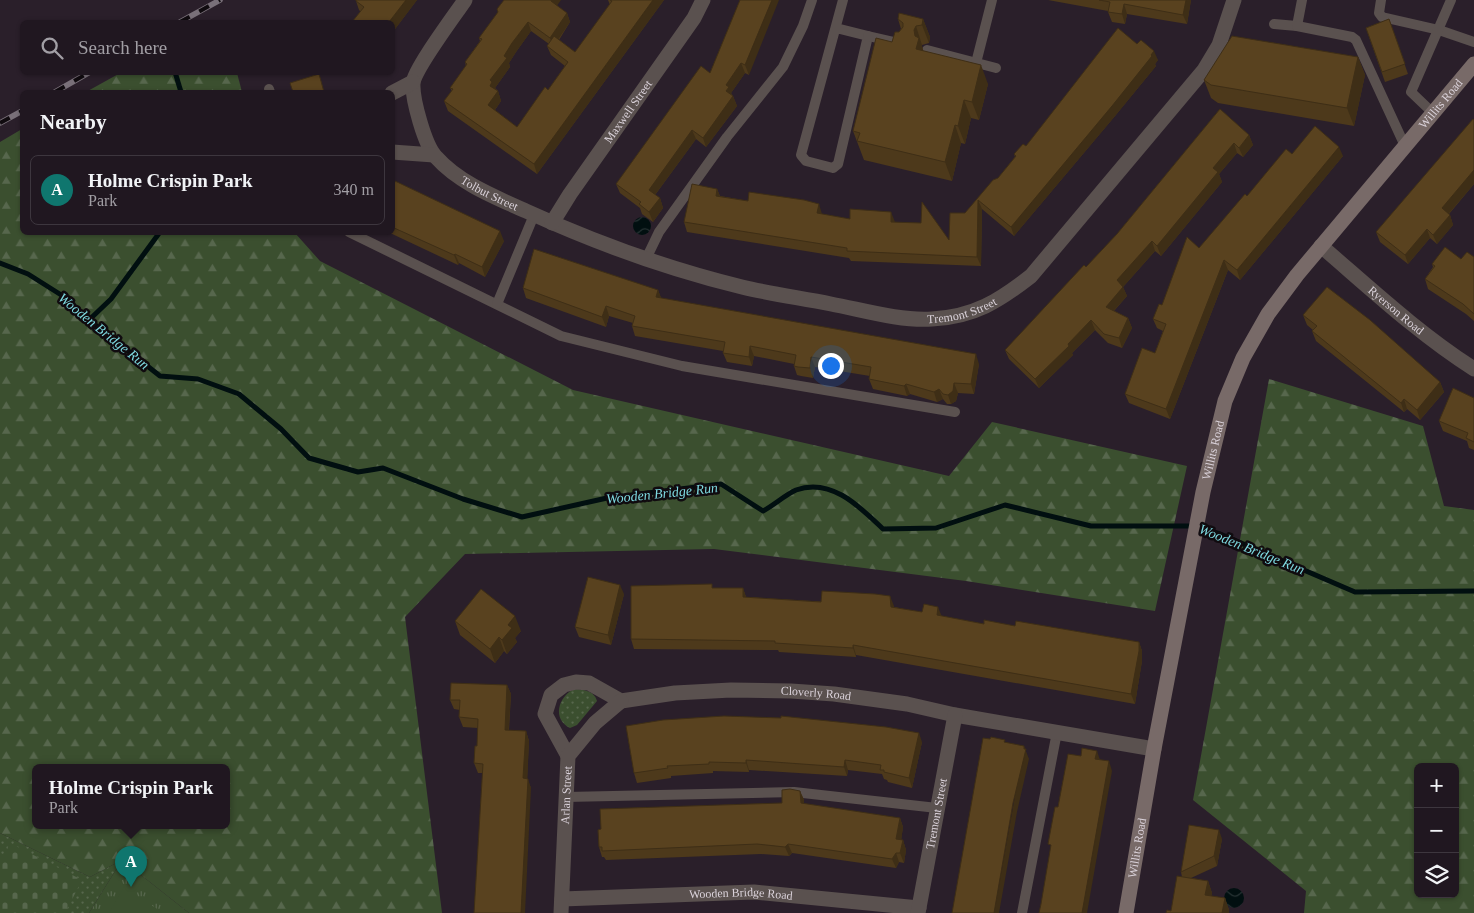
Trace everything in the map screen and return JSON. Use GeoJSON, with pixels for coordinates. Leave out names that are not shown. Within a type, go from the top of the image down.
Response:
{"type":"FeatureCollection","features":[{"type":"Feature","properties":{"kind":"street"},"geometry":{"type":"LineString","coordinates":[[395,91],[413,82],[429,52],[465,0]]}},
{"type":"Feature","properties":{"kind":"street","name":"Maxwell Street"},"geometry":{"type":"LineString","coordinates":[[552,223],[570,194],[694,18],[703,0]]}},
{"type":"Feature","properties":{"kind":"street","name":"Tremont Street"},"geometry":{"type":"LineString","coordinates":[[552,223],[646,259],[742,287],[873,312],[931,319],[961,315],[986,307],[1002,298],[1031,276],[1204,70],[1219,45],[1234,0]]}},
{"type":"Feature","properties":{"kind":"street","name":"Willits Road"},"geometry":{"type":"LineString","coordinates":[[1126,913],[1154,749],[1220,418],[1243,358],[1268,314],[1321,246],[1474,64]]}},
{"type":"Feature","properties":{"kind":"street","name":"Tolbut Street"},"geometry":{"type":"LineString","coordinates":[[413,82],[420,120],[434,155],[464,180],[487,193],[552,223]]}},
{"type":"Feature","properties":{"kind":"street"},"geometry":{"type":"LineString","coordinates":[[395,152],[434,155]]}},
{"type":"Feature","properties":{"kind":"street","name":"Ryerson Road"},"geometry":{"type":"LineString","coordinates":[[1321,246],[1397,311],[1474,369]]}},
{"type":"Feature","properties":{"kind":"street"},"geometry":{"type":"LineString","coordinates":[[568,756],[545,714],[551,695],[564,685],[576,682],[589,683],[622,701]]}},
{"type":"Feature","properties":{"kind":"street","name":"Cloverly Road"},"geometry":{"type":"LineString","coordinates":[[622,701],[676,693],[732,690],[791,690],[875,699],[954,715],[1154,749]]}},
{"type":"Feature","properties":{"kind":"street","name":"Arlan Street"},"geometry":{"type":"LineString","coordinates":[[561,906],[568,756],[595,723],[622,701]]}},
{"type":"Feature","properties":{"kind":"street","name":"Tremont Street"},"geometry":{"type":"LineString","coordinates":[[918,910],[954,715]]}},
{"type":"Feature","properties":{"kind":"street","name":"Wooden Bridge Road"},"geometry":{"type":"LineString","coordinates":[[561,906],[754,892],[918,910]]}},
{"type":"Feature","properties":{"kind":"lane"},"geometry":{"type":"LineString","coordinates":[[646,259],[659,232],[727,137],[783,68],[803,26],[812,0]]}},
{"type":"Feature","properties":{"kind":"lane"},"geometry":{"type":"LineString","coordinates":[[843,0],[801,155],[806,162],[833,168],[838,164],[868,36]]}},
{"type":"Feature","properties":{"kind":"lane"},"geometry":{"type":"LineString","coordinates":[[976,63],[992,0]]}},
{"type":"Feature","properties":{"kind":"lane"},"geometry":{"type":"LineString","coordinates":[[1297,26],[1302,0]]}},
{"type":"Feature","properties":{"kind":"lane"},"geometry":{"type":"LineString","coordinates":[[1381,0],[1380,13],[1382,16],[1440,30],[1474,42]]}},
{"type":"Feature","properties":{"kind":"lane"},"geometry":{"type":"LineString","coordinates":[[1433,113],[1411,92],[1440,30],[1451,0]]}},
{"type":"Feature","properties":{"kind":"lane"},"geometry":{"type":"LineString","coordinates":[[1274,24],[1297,26],[1352,37],[1356,40],[1405,146]]}},
{"type":"Feature","properties":{"kind":"lane"},"geometry":{"type":"LineString","coordinates":[[836,28],[903,44]]}},
{"type":"Feature","properties":{"kind":"lane"},"geometry":{"type":"LineString","coordinates":[[927,50],[996,68]]}},
{"type":"Feature","properties":{"kind":"lane"},"geometry":{"type":"LineString","coordinates":[[496,304],[534,214]]}},
{"type":"Feature","properties":{"kind":"lane"},"geometry":{"type":"LineString","coordinates":[[355,235],[561,336],[682,366],[955,412]]}},
{"type":"Feature","properties":{"kind":"lane"},"geometry":{"type":"LineString","coordinates":[[1022,913],[1057,732]]}},
{"type":"Feature","properties":{"kind":"lane"},"geometry":{"type":"LineString","coordinates":[[566,797],[794,792],[937,808]]}},
{"type":"Feature","properties":{"kind":"green space"},"geometry":{"type":"Polygon","coordinates":[[[117,75],[238,75],[241,90],[90,90],[117,75]]]}},
{"type":"Feature","properties":{"kind":"green space"},"geometry":{"type":"Polygon","coordinates":[[[20,130],[20,235],[297,235],[320,261],[573,390],[949,476],[992,422],[1187,466],[1155,611],[966,581],[714,549],[465,554],[405,617],[442,913],[189,913],[122,860],[90,877],[0,833],[0,142],[20,130]]]}},
{"type":"Feature","properties":{"kind":"green space"},"geometry":{"type":"Polygon","coordinates":[[[1269,379],[1423,426],[1444,506],[1474,510],[1474,913],[1304,913],[1306,891],[1193,800],[1269,379]]]}},
{"type":"Feature","properties":{"kind":"green space"},"geometry":{"type":"Polygon","coordinates":[[[574,689],[591,693],[596,697],[597,701],[577,725],[570,728],[561,719],[559,708],[564,697],[574,689]]]}},
{"type":"Feature","properties":{"kind":"green space"},"geometry":{"type":"Polygon","coordinates":[[[0,833],[90,877],[122,860],[89,913],[0,913],[0,833]]]}},
{"type":"Feature","properties":{"kind":"green space"},"geometry":{"type":"Polygon","coordinates":[[[10,843],[82,880],[65,913],[0,913],[0,862],[10,843]]]}},
{"type":"Feature","properties":{"kind":"green space"},"geometry":{"type":"Polygon","coordinates":[[[122,860],[189,913],[89,913],[122,860]]]}},
{"type":"Feature","properties":{"kind":"green space"},"geometry":{"type":"Polygon","coordinates":[[[124,887],[163,913],[109,913],[124,887]]]}},
{"type":"Feature","properties":{"kind":"water"},"geometry":{"type":"Polygon","coordinates":[[[638,217],[646,217],[651,222],[649,233],[638,235],[633,230],[633,222],[638,217]]]}},
{"type":"Feature","properties":{"kind":"water"},"geometry":{"type":"Polygon","coordinates":[[[1234,888],[1241,891],[1244,898],[1241,905],[1234,908],[1227,905],[1224,898],[1227,891],[1234,888]]]}},
{"type":"Feature","properties":{"kind":"building"},"geometry":{"type":"Polygon","coordinates":[[[406,0],[391,20],[354,20],[364,7],[356,1],[406,0]]]}},
{"type":"Feature","properties":{"kind":"building"},"geometry":{"type":"Polygon","coordinates":[[[504,0],[551,0],[567,13],[550,38],[528,22],[504,56],[507,58],[490,80],[492,82],[490,86],[498,91],[488,105],[517,127],[545,87],[548,90],[568,62],[547,46],[554,36],[575,52],[612,1],[610,0],[653,0],[534,164],[444,101],[453,89],[450,88],[467,64],[465,62],[482,39],[479,38],[498,12],[497,9],[504,0]]]}},
{"type":"Feature","properties":{"kind":"building"},"geometry":{"type":"Polygon","coordinates":[[[740,0],[772,0],[745,65],[741,63],[726,85],[729,87],[726,91],[733,96],[703,138],[692,130],[649,190],[660,198],[649,212],[639,204],[641,202],[616,184],[701,66],[710,73],[740,0]]]}},
{"type":"Feature","properties":{"kind":"building"},"geometry":{"type":"Polygon","coordinates":[[[1099,0],[1186,0],[1183,15],[1124,4],[1122,14],[1108,12],[1110,2],[1099,0]]]}},
{"type":"Feature","properties":{"kind":"building"},"geometry":{"type":"Polygon","coordinates":[[[899,13],[923,19],[922,25],[916,26],[914,30],[915,36],[919,38],[916,49],[981,65],[972,102],[964,100],[958,126],[955,125],[945,162],[857,141],[860,133],[853,131],[876,38],[892,42],[895,32],[899,32],[903,27],[903,23],[898,19],[899,13]]]}},
{"type":"Feature","properties":{"kind":"building"},"geometry":{"type":"Polygon","coordinates":[[[1389,19],[1405,64],[1382,72],[1366,28],[1389,19]]]}},
{"type":"Feature","properties":{"kind":"building"},"geometry":{"type":"Polygon","coordinates":[[[1118,28],[1137,44],[1141,40],[1154,51],[1152,56],[1011,227],[978,200],[977,257],[847,251],[847,248],[684,222],[692,184],[717,189],[716,196],[748,201],[749,192],[804,200],[819,204],[817,213],[850,219],[850,209],[891,212],[891,222],[921,223],[922,202],[949,240],[950,213],[965,213],[993,180],[998,178],[1016,156],[1014,154],[1023,144],[1026,146],[1118,28]]]}},
{"type":"Feature","properties":{"kind":"building"},"geometry":{"type":"Polygon","coordinates":[[[1232,36],[1358,57],[1347,108],[1211,85],[1204,80],[1232,36]]]}},
{"type":"Feature","properties":{"kind":"building"},"geometry":{"type":"Polygon","coordinates":[[[319,75],[323,90],[292,90],[290,83],[319,75]]]}},
{"type":"Feature","properties":{"kind":"building"},"geometry":{"type":"Polygon","coordinates":[[[1220,109],[1249,135],[1239,148],[1234,143],[1213,168],[1218,172],[1157,246],[1152,241],[1117,280],[1123,287],[1106,307],[1128,318],[1119,338],[1104,334],[1091,320],[1068,344],[1069,346],[1035,379],[1005,350],[1084,265],[1086,267],[1117,234],[1220,109]]]}},
{"type":"Feature","properties":{"kind":"building"},"geometry":{"type":"Polygon","coordinates":[[[1473,119],[1474,170],[1442,208],[1450,215],[1433,235],[1427,229],[1405,255],[1376,232],[1473,119]]]}},
{"type":"Feature","properties":{"kind":"building"},"geometry":{"type":"Polygon","coordinates":[[[1315,126],[1339,147],[1237,270],[1224,260],[1166,409],[1125,394],[1142,348],[1155,353],[1166,324],[1153,319],[1159,304],[1162,305],[1187,237],[1199,248],[1245,194],[1247,196],[1286,149],[1292,154],[1315,126]]]}},
{"type":"Feature","properties":{"kind":"building"},"geometry":{"type":"Polygon","coordinates":[[[395,181],[500,231],[482,267],[395,228],[395,181]]]}},
{"type":"Feature","properties":{"kind":"building"},"geometry":{"type":"Polygon","coordinates":[[[1445,247],[1461,259],[1467,252],[1474,257],[1474,314],[1463,304],[1425,279],[1435,266],[1432,264],[1445,247]]]}},
{"type":"Feature","properties":{"kind":"building"},"geometry":{"type":"Polygon","coordinates":[[[534,249],[658,290],[656,297],[976,354],[971,384],[954,383],[953,391],[948,395],[943,394],[939,389],[934,392],[906,384],[904,386],[869,379],[871,367],[811,357],[810,368],[798,367],[794,366],[796,355],[750,346],[749,357],[723,353],[725,342],[632,326],[635,316],[606,306],[602,317],[523,288],[534,249]]]}},
{"type":"Feature","properties":{"kind":"building"},"geometry":{"type":"Polygon","coordinates":[[[1327,287],[1370,320],[1440,382],[1417,410],[1404,399],[1401,403],[1312,331],[1317,326],[1303,315],[1327,287]]]}},
{"type":"Feature","properties":{"kind":"building"},"geometry":{"type":"Polygon","coordinates":[[[1453,388],[1474,398],[1474,442],[1466,438],[1468,433],[1439,421],[1453,388]]]}},
{"type":"Feature","properties":{"kind":"building"},"geometry":{"type":"Polygon","coordinates":[[[588,577],[620,585],[608,635],[575,627],[588,577]]]}},
{"type":"Feature","properties":{"kind":"building"},"geometry":{"type":"Polygon","coordinates":[[[712,584],[712,588],[743,588],[743,597],[821,602],[822,591],[890,596],[891,607],[922,612],[924,604],[938,607],[937,615],[984,624],[984,620],[1015,626],[1016,621],[1139,642],[1131,694],[853,645],[853,648],[775,643],[775,641],[631,639],[631,586],[712,584]]]}},
{"type":"Feature","properties":{"kind":"building"},"geometry":{"type":"Polygon","coordinates":[[[481,589],[515,616],[508,625],[512,628],[502,640],[499,637],[490,649],[455,621],[481,589]]]}},
{"type":"Feature","properties":{"kind":"building"},"geometry":{"type":"Polygon","coordinates":[[[451,683],[507,685],[505,730],[526,731],[523,778],[528,779],[521,913],[474,913],[483,764],[474,763],[478,719],[459,717],[460,700],[450,700],[451,683]]]}},
{"type":"Feature","properties":{"kind":"building"},"geometry":{"type":"Polygon","coordinates":[[[724,716],[781,718],[781,716],[886,727],[919,733],[909,778],[884,772],[884,770],[880,770],[881,765],[845,760],[844,767],[746,760],[746,763],[709,762],[709,764],[667,766],[668,768],[634,773],[626,726],[663,720],[724,716]]]}},
{"type":"Feature","properties":{"kind":"building"},"geometry":{"type":"Polygon","coordinates":[[[991,737],[1024,746],[1024,749],[1026,749],[1013,803],[994,913],[952,913],[983,738],[990,739],[991,737]]]}},
{"type":"Feature","properties":{"kind":"building"},"geometry":{"type":"Polygon","coordinates":[[[1082,748],[1097,751],[1095,759],[1109,761],[1082,913],[1039,913],[1051,845],[1048,844],[1055,807],[1058,807],[1068,754],[1081,756],[1082,748]]]}},
{"type":"Feature","properties":{"kind":"building"},"geometry":{"type":"Polygon","coordinates":[[[782,790],[800,791],[801,803],[900,818],[896,839],[903,840],[900,853],[896,853],[892,859],[788,844],[785,847],[757,844],[602,851],[602,847],[599,847],[598,830],[601,829],[600,809],[782,803],[782,790]]]}},
{"type":"Feature","properties":{"kind":"building"},"geometry":{"type":"Polygon","coordinates":[[[1189,825],[1219,830],[1214,856],[1181,872],[1189,825]]]}},
{"type":"Feature","properties":{"kind":"building"},"geometry":{"type":"Polygon","coordinates":[[[1177,876],[1208,881],[1205,895],[1225,898],[1222,913],[1166,913],[1167,910],[1171,911],[1177,876]]]}},
{"type":"Feature","properties":{"kind":"waterway"},"geometry":{"type":"LineString","coordinates":[[176,75],[180,90]]}},
{"type":"Feature","properties":{"kind":"waterway"},"geometry":{"type":"LineString","coordinates":[[89,320],[111,299],[158,235]]}},
{"type":"Feature","properties":{"kind":"waterway","name":"Wooden Bridge Run"},"geometry":{"type":"LineString","coordinates":[[0,263],[28,274],[66,298],[89,320],[160,376],[198,379],[239,394],[281,429],[309,458],[358,472],[383,468],[463,499],[522,517],[607,498],[721,484],[763,511],[796,490],[809,487],[833,491],[844,496],[883,529],[936,528],[1005,505],[1091,526],[1193,526],[1220,534],[1355,592],[1474,591]]}},
{"type":"Feature","properties":{"kind":"railway"},"geometry":{"type":"LineString","coordinates":[[184,20],[220,0]]}},
{"type":"Feature","properties":{"kind":"railway"},"geometry":{"type":"LineString","coordinates":[[58,90],[85,75]]}},
{"type":"Feature","properties":{"kind":"railway"},"geometry":{"type":"LineString","coordinates":[[0,123],[20,112]]}},
{"type":"Feature","properties":{"kind":"place","name":"Holme Crispin Park"},"geometry":{"type":"Point","coordinates":[131,887]}}]}
